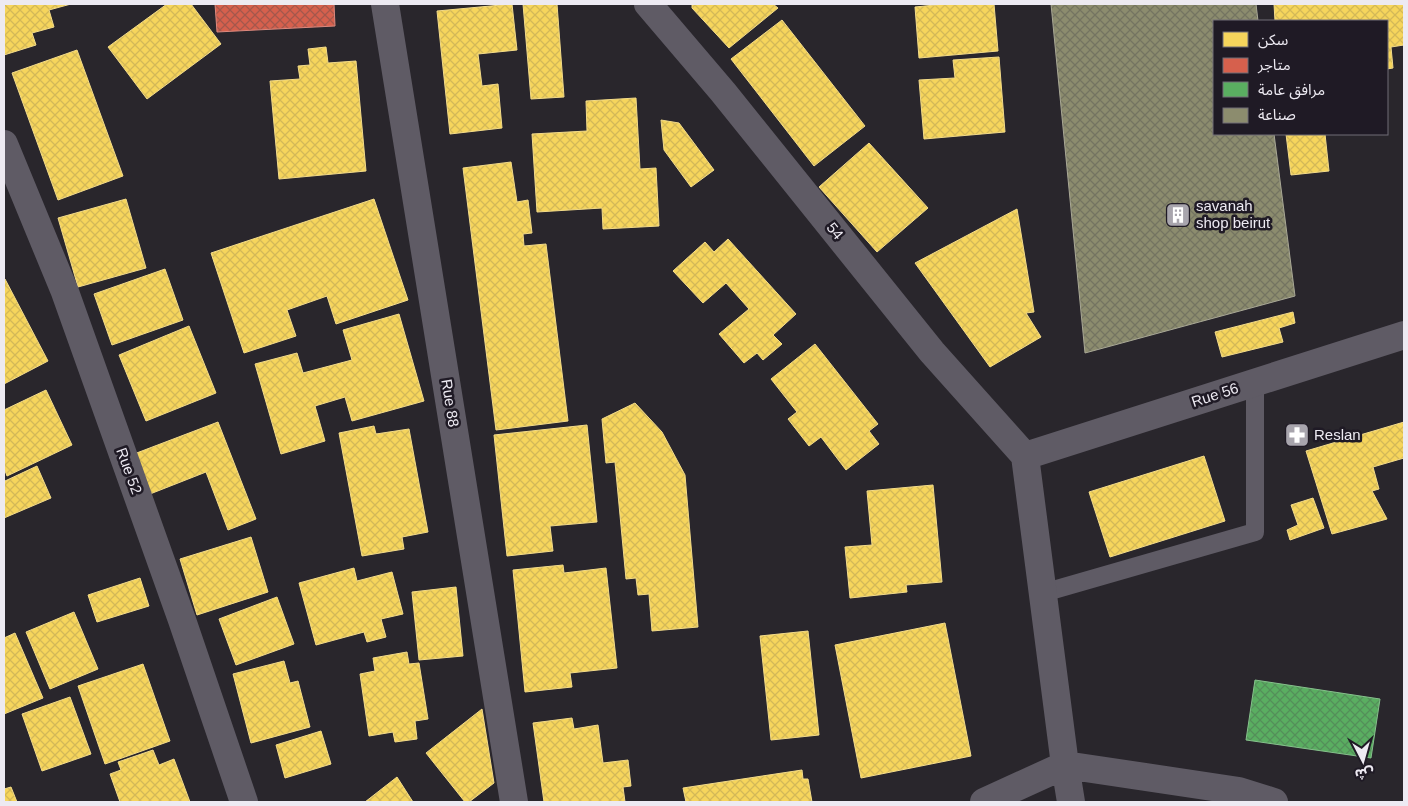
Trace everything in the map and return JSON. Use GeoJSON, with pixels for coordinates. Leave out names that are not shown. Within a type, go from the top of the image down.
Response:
{"type":"FeatureCollection","features":[{"type":"Feature","properties":{"kind":"street","name":"Rue 88"},"geometry":{"type":"LineString","coordinates":[[385,4],[514,802]]}},
{"type":"Feature","properties":{"kind":"street","name":"54"},"geometry":{"type":"LineString","coordinates":[[648,4],[723,92],[932,352],[1025,456]]}},
{"type":"Feature","properties":{"kind":"street","name":"Rue 52"},"geometry":{"type":"LineString","coordinates":[[4,144],[65,292],[182,620],[244,802]]}},
{"type":"Feature","properties":{"kind":"street","name":"Rue 56"},"geometry":{"type":"LineString","coordinates":[[1025,456],[1404,335]]}},
{"type":"Feature","properties":{"kind":"street"},"geometry":{"type":"LineString","coordinates":[[1025,456],[1071,802]]}},
{"type":"Feature","properties":{"kind":"street"},"geometry":{"type":"LineString","coordinates":[[984,802],[1065,765],[1239,791],[1274,802]]}},
{"type":"Feature","properties":{"kind":"lane"},"geometry":{"type":"LineString","coordinates":[[1043,593],[1255,532],[1255,382]]}},
{"type":"Feature","properties":{"kind":"building: سكن"},"geometry":{"type":"Polygon","coordinates":[[[4,4],[71,4],[49,10],[54,27],[32,33],[36,45],[4,55],[4,4]]]}},
{"type":"Feature","properties":{"kind":"building: سكن"},"geometry":{"type":"Polygon","coordinates":[[[167,4],[191,4],[221,44],[147,99],[108,47],[167,4]]]}},
{"type":"Feature","properties":{"kind":"building: سكن"},"geometry":{"type":"Polygon","coordinates":[[[512,4],[517,50],[478,54],[482,86],[498,84],[502,128],[450,134],[437,11],[512,4]]]}},
{"type":"Feature","properties":{"kind":"building: سكن"},"geometry":{"type":"Polygon","coordinates":[[[523,4],[557,4],[564,97],[531,99],[523,4]]]}},
{"type":"Feature","properties":{"kind":"building: سكن"},"geometry":{"type":"Polygon","coordinates":[[[692,4],[773,4],[778,8],[729,48],[692,8],[692,4]]]}},
{"type":"Feature","properties":{"kind":"building: سكن"},"geometry":{"type":"Polygon","coordinates":[[[945,4],[994,4],[998,51],[919,58],[915,7],[945,4]]]}},
{"type":"Feature","properties":{"kind":"building: سكن"},"geometry":{"type":"Polygon","coordinates":[[[1274,4],[1404,4],[1404,45],[1391,47],[1393,68],[1388,69],[1388,20],[1275,20],[1274,4]]]}},
{"type":"Feature","properties":{"kind":"building: سكن"},"geometry":{"type":"Polygon","coordinates":[[[782,20],[865,126],[814,166],[731,59],[782,20]]]}},
{"type":"Feature","properties":{"kind":"building: سكن"},"geometry":{"type":"Polygon","coordinates":[[[326,47],[328,63],[356,61],[366,171],[279,179],[270,81],[300,79],[298,66],[310,65],[308,49],[326,47]]]}},
{"type":"Feature","properties":{"kind":"building: سكن"},"geometry":{"type":"Polygon","coordinates":[[[77,50],[123,176],[58,200],[12,73],[77,50]]]}},
{"type":"Feature","properties":{"kind":"building: سكن"},"geometry":{"type":"Polygon","coordinates":[[[999,57],[1005,132],[924,139],[919,80],[955,78],[953,60],[999,57]]]}},
{"type":"Feature","properties":{"kind":"building: سكن"},"geometry":{"type":"Polygon","coordinates":[[[636,98],[640,169],[656,168],[659,226],[603,229],[602,208],[537,212],[532,134],[587,131],[586,101],[636,98]]]}},
{"type":"Feature","properties":{"kind":"building: سكن"},"geometry":{"type":"Polygon","coordinates":[[[661,120],[679,123],[714,170],[691,187],[664,150],[661,120]]]}},
{"type":"Feature","properties":{"kind":"building: سكن"},"geometry":{"type":"Polygon","coordinates":[[[1286,135],[1325,135],[1329,171],[1291,175],[1286,135]]]}},
{"type":"Feature","properties":{"kind":"building: سكن"},"geometry":{"type":"Polygon","coordinates":[[[869,143],[928,208],[877,252],[819,187],[869,143]]]}},
{"type":"Feature","properties":{"kind":"building: سكن"},"geometry":{"type":"Polygon","coordinates":[[[511,162],[517,202],[528,200],[532,233],[523,234],[524,246],[546,244],[568,421],[496,430],[463,168],[511,162]]]}},
{"type":"Feature","properties":{"kind":"building: سكن"},"geometry":{"type":"Polygon","coordinates":[[[126,199],[146,268],[78,287],[58,218],[126,199]]]}},
{"type":"Feature","properties":{"kind":"building: سكن"},"geometry":{"type":"Polygon","coordinates":[[[374,199],[408,300],[336,324],[327,296],[287,310],[296,336],[244,353],[211,253],[374,199]]]}},
{"type":"Feature","properties":{"kind":"building: سكن"},"geometry":{"type":"Polygon","coordinates":[[[1017,209],[1034,312],[1026,313],[1041,337],[990,367],[915,263],[1017,209]]]}},
{"type":"Feature","properties":{"kind":"building: سكن"},"geometry":{"type":"Polygon","coordinates":[[[728,239],[796,314],[773,335],[782,344],[763,360],[757,353],[744,363],[719,334],[749,309],[726,283],[703,303],[673,271],[705,242],[714,252],[728,239]]]}},
{"type":"Feature","properties":{"kind":"building: سكن"},"geometry":{"type":"Polygon","coordinates":[[[165,269],[183,320],[112,345],[94,294],[165,269]]]}},
{"type":"Feature","properties":{"kind":"building: سكن"},"geometry":{"type":"Polygon","coordinates":[[[4,280],[48,361],[4,384],[4,280]]]}},
{"type":"Feature","properties":{"kind":"building: سكن"},"geometry":{"type":"Polygon","coordinates":[[[1293,312],[1295,323],[1279,328],[1283,342],[1222,357],[1215,332],[1293,312]]]}},
{"type":"Feature","properties":{"kind":"building: سكن"},"geometry":{"type":"Polygon","coordinates":[[[399,314],[424,401],[352,421],[345,397],[315,406],[325,441],[281,454],[255,364],[297,353],[303,373],[352,360],[343,330],[399,314]]]}},
{"type":"Feature","properties":{"kind":"building: سكن"},"geometry":{"type":"Polygon","coordinates":[[[189,326],[216,393],[146,421],[119,355],[189,326]]]}},
{"type":"Feature","properties":{"kind":"building: سكن"},"geometry":{"type":"Polygon","coordinates":[[[815,344],[878,424],[869,431],[879,444],[846,470],[821,437],[809,446],[788,419],[797,412],[771,379],[815,344]]]}},
{"type":"Feature","properties":{"kind":"building: سكن"},"geometry":{"type":"Polygon","coordinates":[[[46,390],[72,445],[7,476],[4,468],[4,410],[46,390]]]}},
{"type":"Feature","properties":{"kind":"building: سكن"},"geometry":{"type":"Polygon","coordinates":[[[635,403],[662,432],[685,475],[698,627],[652,631],[649,594],[638,595],[636,578],[626,579],[615,462],[606,463],[602,419],[635,403]]]}},
{"type":"Feature","properties":{"kind":"building: سكن"},"geometry":{"type":"Polygon","coordinates":[[[218,422],[256,519],[228,530],[206,472],[150,494],[134,454],[218,422]]]}},
{"type":"Feature","properties":{"kind":"building: سكن"},"geometry":{"type":"Polygon","coordinates":[[[1404,422],[1404,458],[1373,467],[1379,489],[1372,491],[1387,519],[1332,534],[1306,451],[1404,422]]]}},
{"type":"Feature","properties":{"kind":"building: سكن"},"geometry":{"type":"Polygon","coordinates":[[[587,425],[597,522],[550,526],[553,551],[507,556],[494,435],[587,425]]]}},
{"type":"Feature","properties":{"kind":"building: سكن"},"geometry":{"type":"Polygon","coordinates":[[[374,426],[376,434],[409,429],[428,532],[402,537],[404,549],[362,556],[339,433],[374,426]]]}},
{"type":"Feature","properties":{"kind":"building: سكن"},"geometry":{"type":"Polygon","coordinates":[[[1204,456],[1225,521],[1110,557],[1089,492],[1204,456]]]}},
{"type":"Feature","properties":{"kind":"building: سكن"},"geometry":{"type":"Polygon","coordinates":[[[37,466],[51,498],[4,518],[4,479],[5,481],[37,466]]]}},
{"type":"Feature","properties":{"kind":"building: سكن"},"geometry":{"type":"Polygon","coordinates":[[[933,485],[942,582],[906,585],[907,592],[850,598],[845,547],[872,545],[867,491],[933,485]]]}},
{"type":"Feature","properties":{"kind":"building: سكن"},"geometry":{"type":"Polygon","coordinates":[[[1313,498],[1324,528],[1290,540],[1287,530],[1298,525],[1291,505],[1313,498]]]}},
{"type":"Feature","properties":{"kind":"building: سكن"},"geometry":{"type":"Polygon","coordinates":[[[251,537],[268,592],[197,615],[180,559],[251,537]]]}},
{"type":"Feature","properties":{"kind":"building: سكن"},"geometry":{"type":"Polygon","coordinates":[[[563,565],[564,573],[606,568],[617,668],[570,673],[572,687],[525,692],[513,570],[563,565]]]}},
{"type":"Feature","properties":{"kind":"building: سكن"},"geometry":{"type":"Polygon","coordinates":[[[354,568],[357,581],[392,572],[403,614],[381,619],[386,637],[367,642],[364,632],[316,645],[299,583],[354,568]]]}},
{"type":"Feature","properties":{"kind":"building: سكن"},"geometry":{"type":"Polygon","coordinates":[[[140,578],[149,606],[97,622],[88,595],[140,578]]]}},
{"type":"Feature","properties":{"kind":"building: سكن"},"geometry":{"type":"Polygon","coordinates":[[[456,587],[463,656],[419,660],[412,592],[456,587]]]}},
{"type":"Feature","properties":{"kind":"building: سكن"},"geometry":{"type":"Polygon","coordinates":[[[277,597],[294,644],[236,665],[219,619],[277,597]]]}},
{"type":"Feature","properties":{"kind":"building: سكن"},"geometry":{"type":"Polygon","coordinates":[[[74,612],[98,669],[50,689],[26,632],[74,612]]]}},
{"type":"Feature","properties":{"kind":"building: سكن"},"geometry":{"type":"Polygon","coordinates":[[[945,623],[971,756],[861,778],[835,645],[945,623]]]}},
{"type":"Feature","properties":{"kind":"building: سكن"},"geometry":{"type":"Polygon","coordinates":[[[808,631],[819,735],[771,740],[760,636],[808,631]]]}},
{"type":"Feature","properties":{"kind":"building: سكن"},"geometry":{"type":"Polygon","coordinates":[[[15,633],[43,698],[4,714],[4,638],[15,633]]]}},
{"type":"Feature","properties":{"kind":"building: سكن"},"geometry":{"type":"Polygon","coordinates":[[[407,652],[409,664],[419,663],[428,719],[415,721],[417,739],[395,742],[393,732],[369,736],[360,674],[375,671],[373,658],[407,652]]]}},
{"type":"Feature","properties":{"kind":"building: سكن"},"geometry":{"type":"Polygon","coordinates":[[[284,661],[290,683],[298,681],[310,727],[251,743],[233,674],[284,661]]]}},
{"type":"Feature","properties":{"kind":"building: سكن"},"geometry":{"type":"Polygon","coordinates":[[[143,664],[170,741],[105,764],[78,686],[143,664]]]}},
{"type":"Feature","properties":{"kind":"building: سكن"},"geometry":{"type":"Polygon","coordinates":[[[70,697],[91,754],[42,771],[22,714],[70,697]]]}},
{"type":"Feature","properties":{"kind":"building: سكن"},"geometry":{"type":"Polygon","coordinates":[[[482,709],[494,783],[469,802],[465,802],[426,753],[482,709]]]}},
{"type":"Feature","properties":{"kind":"building: سكن"},"geometry":{"type":"Polygon","coordinates":[[[572,718],[574,729],[598,725],[603,763],[628,760],[631,786],[623,787],[625,802],[544,802],[533,723],[572,718]]]}},
{"type":"Feature","properties":{"kind":"building: سكن"},"geometry":{"type":"Polygon","coordinates":[[[321,731],[331,764],[285,778],[276,745],[321,731]]]}},
{"type":"Feature","properties":{"kind":"building: سكن"},"geometry":{"type":"Polygon","coordinates":[[[153,750],[159,765],[174,759],[190,802],[120,802],[110,774],[121,770],[118,762],[153,750]]]}},
{"type":"Feature","properties":{"kind":"building: سكن"},"geometry":{"type":"Polygon","coordinates":[[[802,770],[803,779],[808,779],[812,802],[686,802],[683,788],[802,770]]]}},
{"type":"Feature","properties":{"kind":"building: سكن"},"geometry":{"type":"Polygon","coordinates":[[[397,777],[413,802],[365,802],[397,777]]]}},
{"type":"Feature","properties":{"kind":"building: سكن"},"geometry":{"type":"Polygon","coordinates":[[[11,787],[17,802],[4,802],[4,789],[11,787]]]}},
{"type":"Feature","properties":{"kind":"building: متاجر"},"geometry":{"type":"Polygon","coordinates":[[[215,4],[334,4],[335,26],[217,32],[215,4]]]}},
{"type":"Feature","properties":{"kind":"building: مرافق عامة"},"geometry":{"type":"Polygon","coordinates":[[[1255,680],[1380,699],[1371,758],[1246,740],[1255,680]]]}},
{"type":"Feature","properties":{"kind":"building: صناعة","name":"savanah shop beirut"},"geometry":{"type":"Polygon","coordinates":[[[1051,4],[1256,4],[1258,20],[1213,20],[1213,135],[1274,135],[1295,296],[1085,353],[1051,4]]]}},
{"type":"Feature","properties":{"kind":"place","name":"savanah shop beirut"},"geometry":{"type":"Point","coordinates":[1178,215]}},
{"type":"Feature","properties":{"kind":"place","name":"Reslan"},"geometry":{"type":"Point","coordinates":[1297,435]}}]}
